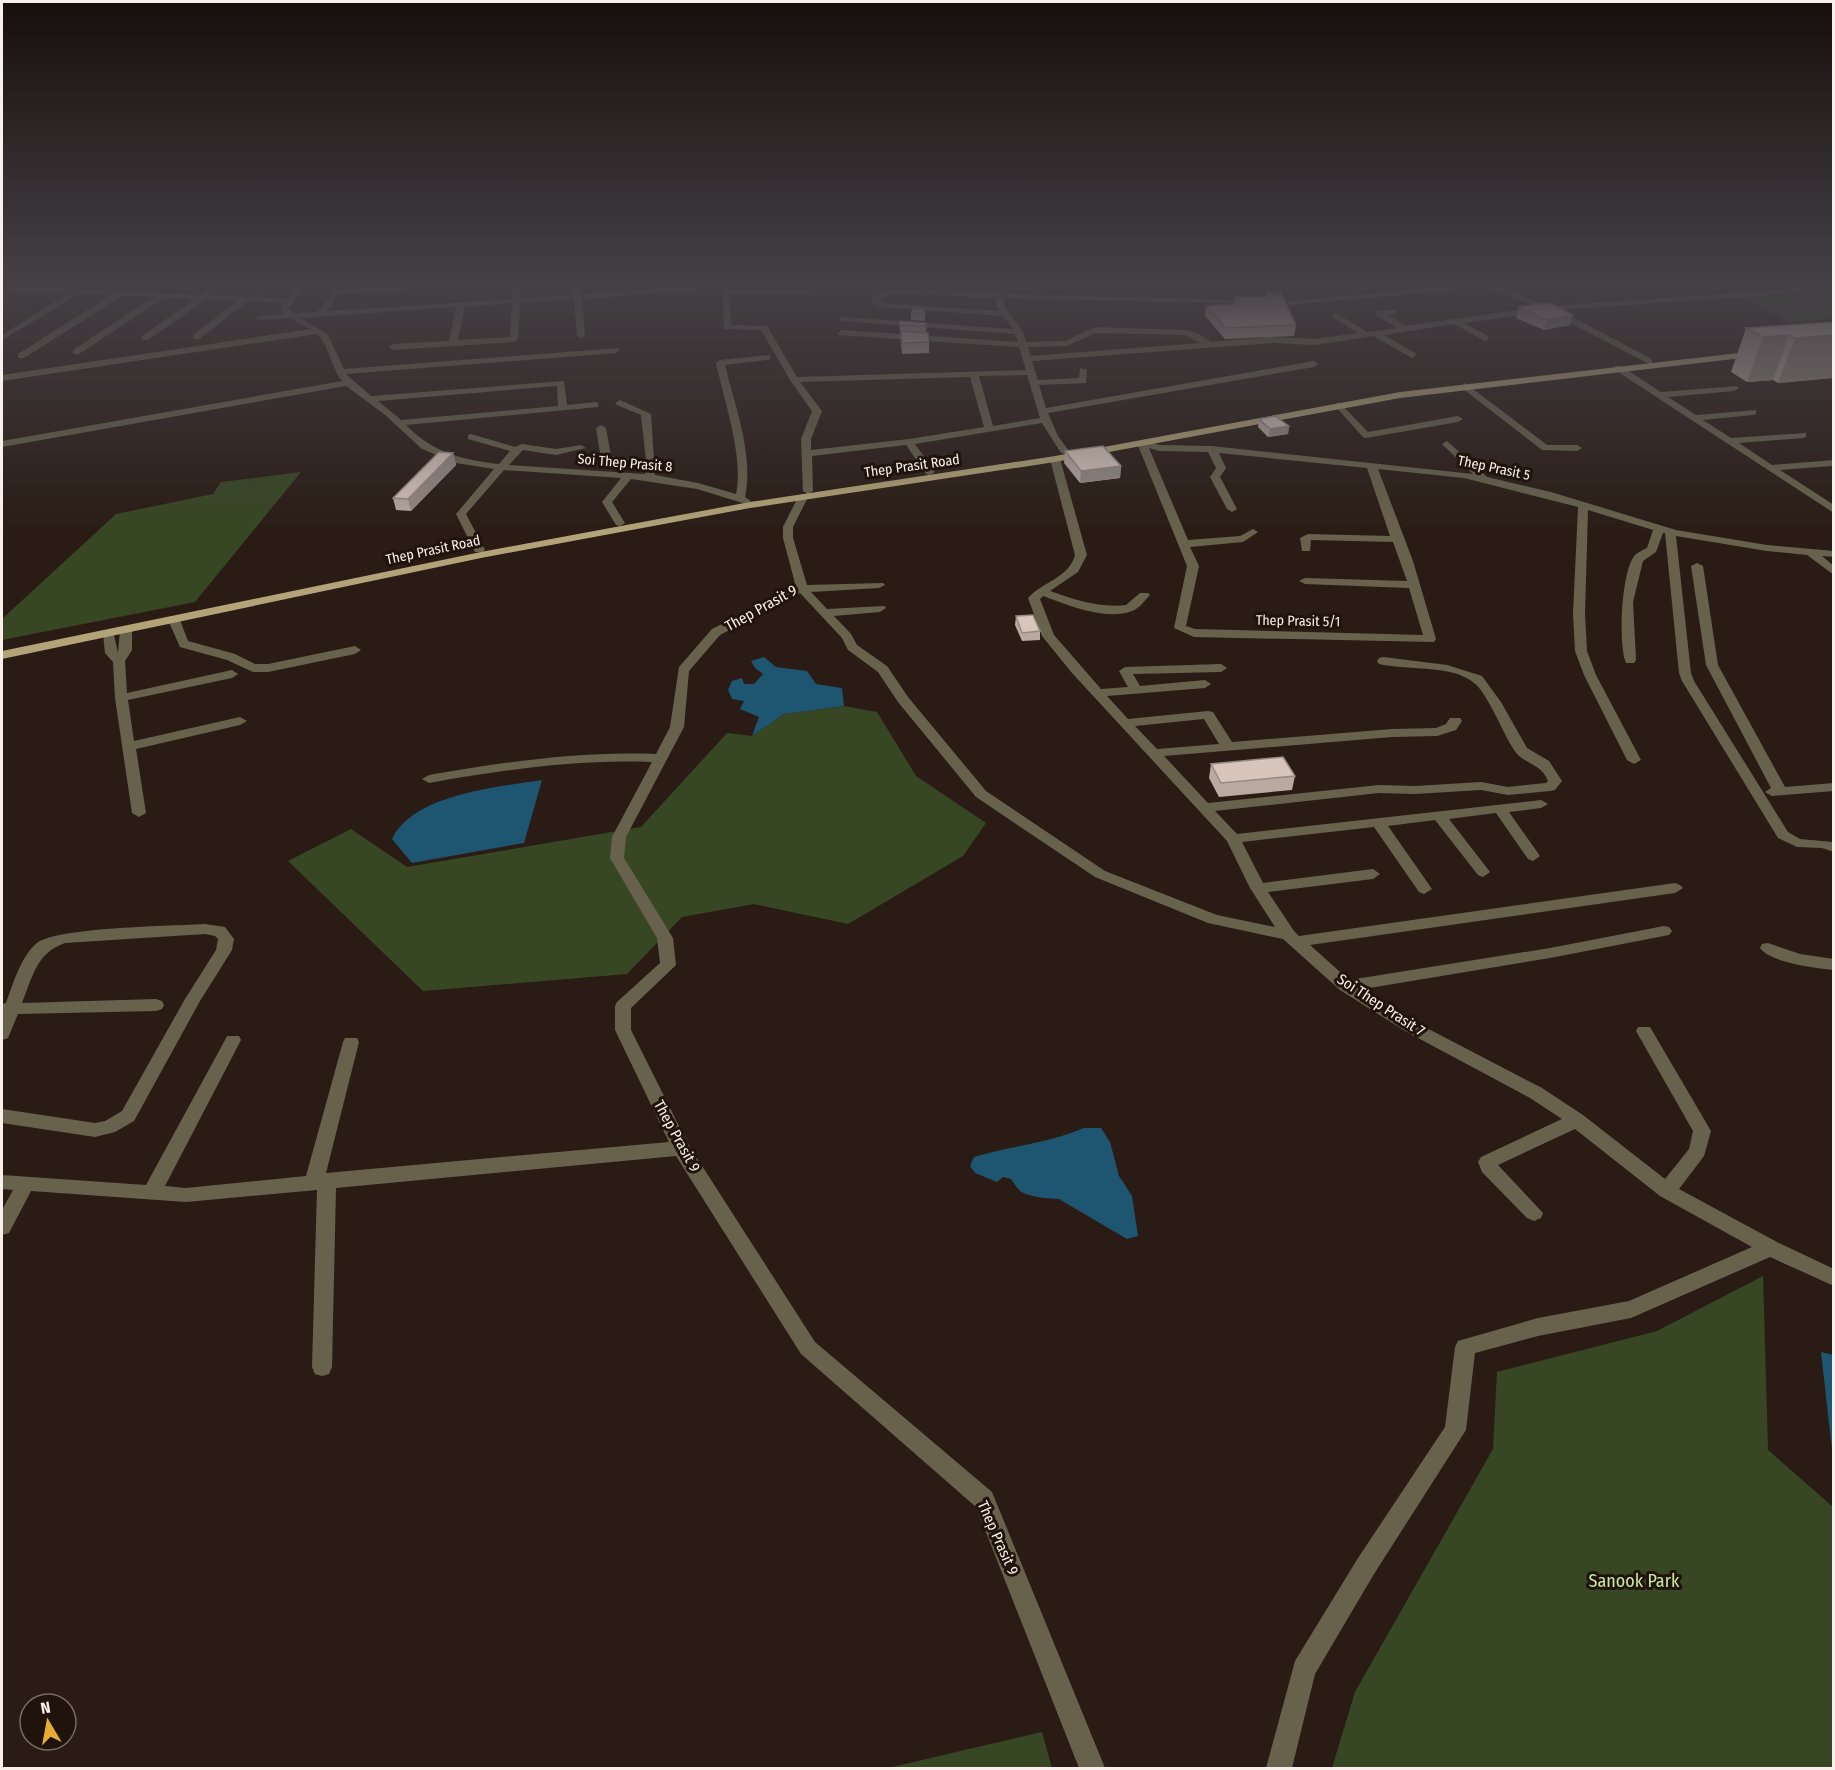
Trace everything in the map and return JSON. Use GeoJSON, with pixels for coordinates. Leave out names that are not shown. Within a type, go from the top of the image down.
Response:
{"type":"FeatureCollection","features":[{"type":"Feature","properties":{"kind":"main road","name":"Thep Prasit Road"},"geometry":{"type":"LineString","coordinates":[[806,494],[930,472],[1060,455],[1391,391],[1592,368]]}},
{"type":"Feature","properties":{"kind":"main road","name":"Thep Prasit Road"},"geometry":{"type":"LineString","coordinates":[[2,647],[479,550],[745,501],[806,494],[1142,443],[1339,405],[1465,386],[1621,368]]}},
{"type":"Feature","properties":{"kind":"main road","name":"Thep Prasit Road"},"geometry":{"type":"LineString","coordinates":[[2,655],[745,501]]}},
{"type":"Feature","properties":{"kind":"street"},"geometry":{"type":"LineString","coordinates":[[2,378],[70,368]]}},
{"type":"Feature","properties":{"kind":"street","name":"Soi Thep Prasit 8"},"geometry":{"type":"LineString","coordinates":[[338,368],[348,383],[399,423],[415,441],[433,451],[499,468],[680,481],[745,501]]}},
{"type":"Feature","properties":{"kind":"street"},"geometry":{"type":"LineString","coordinates":[[340,372],[395,368]]}},
{"type":"Feature","properties":{"kind":"street"},"geometry":{"type":"LineString","coordinates":[[721,368],[740,457],[745,501]]}},
{"type":"Feature","properties":{"kind":"street"},"geometry":{"type":"LineString","coordinates":[[787,368],[817,411],[806,439],[806,494]]}},
{"type":"Feature","properties":{"kind":"street"},"geometry":{"type":"LineString","coordinates":[[1030,368],[1044,416],[1060,455],[1081,555],[1080,565],[1074,573],[1040,591]]}},
{"type":"Feature","properties":{"kind":"street"},"geometry":{"type":"LineString","coordinates":[[806,454],[909,442],[989,429],[1044,416],[1295,368]]}},
{"type":"Feature","properties":{"kind":"street"},"geometry":{"type":"LineString","coordinates":[[1618,368],[1833,510]]}},
{"type":"Feature","properties":{"kind":"street"},"geometry":{"type":"LineString","coordinates":[[1034,383],[1083,381],[1083,370]]}},
{"type":"Feature","properties":{"kind":"street"},"geometry":{"type":"LineString","coordinates":[[794,380],[1031,372]]}},
{"type":"Feature","properties":{"kind":"street"},"geometry":{"type":"LineString","coordinates":[[974,374],[989,429]]}},
{"type":"Feature","properties":{"kind":"street"},"geometry":{"type":"LineString","coordinates":[[2,444],[348,383]]}},
{"type":"Feature","properties":{"kind":"street"},"geometry":{"type":"LineString","coordinates":[[370,399],[561,383],[563,408]]}},
{"type":"Feature","properties":{"kind":"street"},"geometry":{"type":"LineString","coordinates":[[1465,386],[1545,448],[1577,448]]}},
{"type":"Feature","properties":{"kind":"street"},"geometry":{"type":"LineString","coordinates":[[1658,394],[1734,388]]}},
{"type":"Feature","properties":{"kind":"street"},"geometry":{"type":"LineString","coordinates":[[620,403],[646,414],[651,463],[650,478]]}},
{"type":"Feature","properties":{"kind":"street"},"geometry":{"type":"LineString","coordinates":[[399,423],[595,405]]}},
{"type":"Feature","properties":{"kind":"street"},"geometry":{"type":"LineString","coordinates":[[1339,405],[1366,435],[1458,419]]}},
{"type":"Feature","properties":{"kind":"street"},"geometry":{"type":"LineString","coordinates":[[1694,418],[1753,412]]}},
{"type":"Feature","properties":{"kind":"street"},"geometry":{"type":"LineString","coordinates":[[601,428],[606,459],[651,463]]}},
{"type":"Feature","properties":{"kind":"street"},"geometry":{"type":"LineString","coordinates":[[1730,441],[1803,435]]}},
{"type":"Feature","properties":{"kind":"street"},"geometry":{"type":"LineString","coordinates":[[471,437],[516,450]]}},
{"type":"Feature","properties":{"kind":"street"},"geometry":{"type":"LineString","coordinates":[[909,442],[930,472]]}},
{"type":"Feature","properties":{"kind":"street","name":"Thep Prasit 5"},"geometry":{"type":"LineString","coordinates":[[1142,443],[1159,447],[1212,449],[1464,475],[1583,505],[1664,530],[1767,548],[1833,555]]}},
{"type":"Feature","properties":{"kind":"street","name":"Thep Prasit 5/1"},"geometry":{"type":"LineString","coordinates":[[1142,443],[1193,566],[1180,628],[1194,633],[1430,639],[1407,561],[1372,467]]}},
{"type":"Feature","properties":{"kind":"street"},"geometry":{"type":"LineString","coordinates":[[1447,444],[1484,479]]}},
{"type":"Feature","properties":{"kind":"street"},"geometry":{"type":"LineString","coordinates":[[479,550],[460,514],[516,450],[522,447],[556,452],[581,448]]}},
{"type":"Feature","properties":{"kind":"street"},"geometry":{"type":"LineString","coordinates":[[1212,449],[1221,468],[1215,477],[1232,509]]}},
{"type":"Feature","properties":{"kind":"street"},"geometry":{"type":"LineString","coordinates":[[1770,468],[1832,463]]}},
{"type":"Feature","properties":{"kind":"street"},"geometry":{"type":"LineString","coordinates":[[620,523],[607,502],[628,476]]}},
{"type":"Feature","properties":{"kind":"street","name":"Thep Prasit 9"},"geometry":{"type":"LineString","coordinates":[[806,494],[788,527],[788,538],[802,589],[716,632],[683,670],[677,727],[619,837],[617,858],[665,938],[668,965],[623,1006],[623,1030],[681,1148],[808,1348],[984,1500],[1092,1768]]}},
{"type":"Feature","properties":{"kind":"street"},"geometry":{"type":"LineString","coordinates":[[1813,497],[1833,495]]}},
{"type":"Feature","properties":{"kind":"street"},"geometry":{"type":"LineString","coordinates":[[1583,505],[1579,614],[1581,651],[1590,675],[1634,760]]}},
{"type":"Feature","properties":{"kind":"street"},"geometry":{"type":"LineString","coordinates":[[1630,660],[1627,602],[1637,561],[1640,556],[1652,550],[1664,530]]}},
{"type":"Feature","properties":{"kind":"street"},"geometry":{"type":"LineString","coordinates":[[1664,530],[1685,673],[1718,732],[1783,835],[1790,841],[1801,845],[1824,844],[1833,848]]}},
{"type":"Feature","properties":{"kind":"street"},"geometry":{"type":"LineString","coordinates":[[1183,544],[1242,539],[1253,532]]}},
{"type":"Feature","properties":{"kind":"street"},"geometry":{"type":"LineString","coordinates":[[1306,549],[1305,538],[1308,537],[1397,539]]}},
{"type":"Feature","properties":{"kind":"street"},"geometry":{"type":"LineString","coordinates":[[1810,552],[1833,572]]}},
{"type":"Feature","properties":{"kind":"street"},"geometry":{"type":"LineString","coordinates":[[1697,566],[1712,665],[1780,791]]}},
{"type":"Feature","properties":{"kind":"street"},"geometry":{"type":"LineString","coordinates":[[1305,581],[1414,585]]}},
{"type":"Feature","properties":{"kind":"street"},"geometry":{"type":"LineString","coordinates":[[802,589],[879,585]]}},
{"type":"Feature","properties":{"kind":"street"},"geometry":{"type":"LineString","coordinates":[[802,589],[847,637],[852,647],[884,669],[903,699],[981,794],[1100,874],[1213,920],[1292,939],[1676,888]]}},
{"type":"Feature","properties":{"kind":"street"},"geometry":{"type":"LineString","coordinates":[[1040,591],[1085,606],[1109,609],[1130,608],[1144,595]]}},
{"type":"Feature","properties":{"kind":"street","name":"Soi Thep Prasit 7"},"geometry":{"type":"LineString","coordinates":[[1040,591],[1034,598],[1048,636],[1097,693],[1233,839],[1258,888],[1292,939],[1346,986],[1411,1027],[1536,1093],[1577,1120],[1667,1191],[1770,1248],[1833,1278]]}},
{"type":"Feature","properties":{"kind":"street"},"geometry":{"type":"LineString","coordinates":[[824,613],[880,608]]}},
{"type":"Feature","properties":{"kind":"street"},"geometry":{"type":"LineString","coordinates":[[174,620],[184,644],[231,657],[253,668],[268,668],[355,650]]}},
{"type":"Feature","properties":{"kind":"street"},"geometry":{"type":"LineString","coordinates":[[126,630],[126,650],[119,661],[121,698],[139,813]]}},
{"type":"Feature","properties":{"kind":"street"},"geometry":{"type":"LineString","coordinates":[[109,634],[111,653],[119,661]]}},
{"type":"Feature","properties":{"kind":"street"},"geometry":{"type":"LineString","coordinates":[[1204,808],[1379,789],[1414,790],[1481,786],[1508,790],[1551,787],[1555,781],[1551,770],[1540,760],[1527,756],[1521,750],[1479,680],[1460,673],[1419,664],[1383,661]]}},
{"type":"Feature","properties":{"kind":"street"},"geometry":{"type":"LineString","coordinates":[[1136,690],[1125,671],[1221,668]]}},
{"type":"Feature","properties":{"kind":"street"},"geometry":{"type":"LineString","coordinates":[[121,698],[232,674]]}},
{"type":"Feature","properties":{"kind":"street"},"geometry":{"type":"LineString","coordinates":[[1097,693],[1205,684]]}},
{"type":"Feature","properties":{"kind":"street"},"geometry":{"type":"LineString","coordinates":[[1125,723],[1208,715],[1228,747]]}},
{"type":"Feature","properties":{"kind":"street"},"geometry":{"type":"LineString","coordinates":[[129,746],[240,721]]}},
{"type":"Feature","properties":{"kind":"street"},"geometry":{"type":"LineString","coordinates":[[1154,753],[1392,733],[1437,732],[1447,730],[1455,721]]}},
{"type":"Feature","properties":{"kind":"street"},"geometry":{"type":"LineString","coordinates":[[429,779],[565,758],[619,756],[659,758]]}},
{"type":"Feature","properties":{"kind":"street"},"geometry":{"type":"LineString","coordinates":[[1757,793],[1833,787]]}},
{"type":"Feature","properties":{"kind":"street"},"geometry":{"type":"LineString","coordinates":[[1233,839],[1541,804]]}},
{"type":"Feature","properties":{"kind":"street"},"geometry":{"type":"LineString","coordinates":[[1500,809],[1533,856]]}},
{"type":"Feature","properties":{"kind":"street"},"geometry":{"type":"LineString","coordinates":[[1439,816],[1484,872]]}},
{"type":"Feature","properties":{"kind":"street"},"geometry":{"type":"LineString","coordinates":[[1378,822],[1424,890]]}},
{"type":"Feature","properties":{"kind":"street"},"geometry":{"type":"LineString","coordinates":[[1258,888],[1373,874]]}},
{"type":"Feature","properties":{"kind":"street"},"geometry":{"type":"LineString","coordinates":[[2,1034],[7,1009],[40,949],[48,943],[63,938],[205,929],[220,931],[226,939],[224,950],[193,999],[128,1116],[109,1127],[96,1130],[2,1116]]}},
{"type":"Feature","properties":{"kind":"street"},"geometry":{"type":"LineString","coordinates":[[1346,986],[1550,953],[1664,931]]}},
{"type":"Feature","properties":{"kind":"street"},"geometry":{"type":"LineString","coordinates":[[1768,948],[1785,957],[1804,962],[1833,965]]}},
{"type":"Feature","properties":{"kind":"street"},"geometry":{"type":"LineString","coordinates":[[7,1009],[156,1005]]}},
{"type":"Feature","properties":{"kind":"street"},"geometry":{"type":"LineString","coordinates":[[1644,1031],[1702,1131],[1698,1151],[1667,1191]]}},
{"type":"Feature","properties":{"kind":"street"},"geometry":{"type":"LineString","coordinates":[[152,1192],[233,1040]]}},
{"type":"Feature","properties":{"kind":"street"},"geometry":{"type":"LineString","coordinates":[[321,1367],[321,1181],[351,1042]]}},
{"type":"Feature","properties":{"kind":"street"},"geometry":{"type":"LineString","coordinates":[[1534,1214],[1488,1167],[1487,1162],[1577,1120]]}},
{"type":"Feature","properties":{"kind":"street"},"geometry":{"type":"LineString","coordinates":[[2,1182],[186,1195],[681,1148]]}},
{"type":"Feature","properties":{"kind":"street"},"geometry":{"type":"LineString","coordinates":[[2,1227],[26,1184]]}},
{"type":"Feature","properties":{"kind":"street"},"geometry":{"type":"LineString","coordinates":[[1279,1768],[1304,1670],[1366,1566],[1455,1430],[1464,1347],[1538,1327],[1631,1309],[1770,1248]]}},
{"type":"Feature","properties":{"kind":"green space"},"geometry":{"type":"Polygon","coordinates":[[[301,472],[195,602],[2,640],[2,619],[116,514],[213,494],[221,482],[301,472]]]}},
{"type":"Feature","properties":{"kind":"green space"},"geometry":{"type":"Polygon","coordinates":[[[844,706],[877,712],[916,776],[986,823],[963,856],[848,924],[754,904],[682,917],[627,974],[423,991],[288,861],[351,829],[407,867],[641,827],[727,733],[752,736],[784,714],[844,706]]]}},
{"type":"Feature","properties":{"kind":"green space","name":"Sanook Park"},"geometry":{"type":"Polygon","coordinates":[[[1763,1276],[1768,1450],[1833,1507],[1833,1768],[1332,1768],[1355,1692],[1493,1449],[1497,1372],[1657,1331],[1763,1276]]]}},
{"type":"Feature","properties":{"kind":"green space"},"geometry":{"type":"Polygon","coordinates":[[[1042,1732],[1052,1768],[888,1768],[1042,1732]]]}},
{"type":"Feature","properties":{"kind":"water"},"geometry":{"type":"Polygon","coordinates":[[[764,657],[776,667],[807,671],[816,684],[842,688],[844,706],[784,714],[752,736],[759,717],[740,709],[744,701],[732,699],[728,690],[732,681],[742,678],[744,684],[754,684],[763,674],[755,668],[751,661],[764,657]]]}},
{"type":"Feature","properties":{"kind":"water"},"geometry":{"type":"Polygon","coordinates":[[[542,780],[524,843],[412,863],[392,839],[403,824],[418,812],[437,802],[481,790],[542,780]]]}},
{"type":"Feature","properties":{"kind":"water"},"geometry":{"type":"Polygon","coordinates":[[[1084,1128],[1101,1128],[1110,1142],[1119,1176],[1132,1196],[1138,1236],[1127,1239],[1059,1199],[1029,1195],[1020,1191],[1011,1179],[1003,1177],[997,1182],[975,1173],[970,1166],[974,1157],[1057,1137],[1084,1128]]]}},
{"type":"Feature","properties":{"kind":"water"},"geometry":{"type":"Polygon","coordinates":[[[1821,1352],[1833,1355],[1833,1459],[1821,1352]]]}},
{"type":"Feature","properties":{"kind":"building"},"geometry":{"type":"Polygon","coordinates":[[[1275,416],[1289,426],[1270,429],[1259,419],[1275,416]]]}},
{"type":"Feature","properties":{"kind":"building"},"geometry":{"type":"Polygon","coordinates":[[[1103,446],[1121,466],[1081,471],[1065,451],[1103,446]]]}},
{"type":"Feature","properties":{"kind":"building"},"geometry":{"type":"Polygon","coordinates":[[[439,452],[453,453],[408,499],[393,498],[439,452]]]}},
{"type":"Feature","properties":{"kind":"building"},"geometry":{"type":"Polygon","coordinates":[[[1033,615],[1040,631],[1022,633],[1016,616],[1033,615]]]}},
{"type":"Feature","properties":{"kind":"building"},"geometry":{"type":"Polygon","coordinates":[[[1283,757],[1295,776],[1221,783],[1211,764],[1283,757]]]}}]}
